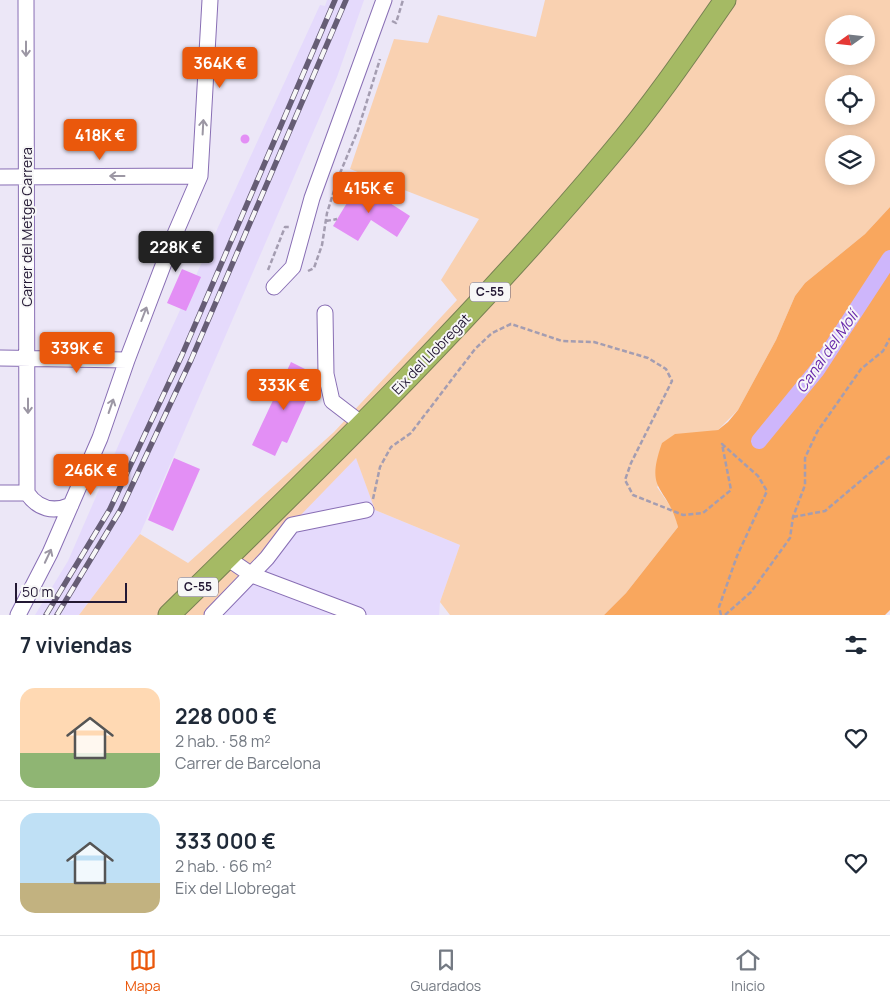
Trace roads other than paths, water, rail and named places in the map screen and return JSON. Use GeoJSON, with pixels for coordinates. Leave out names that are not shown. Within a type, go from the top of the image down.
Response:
{"type":"FeatureCollection","features":[{"type":"Feature","properties":{"kind":"highway","name":"Eix del Llobregat"},"geometry":{"type":"LineString","coordinates":[[169,615],[468,316],[612,153],[685,57],[725,0]]}},
{"type":"Feature","properties":{"kind":"street","name":"Carrer del Metge Carrera"},"geometry":{"type":"LineString","coordinates":[[26,0],[27,493]]}},
{"type":"Feature","properties":{"kind":"street"},"geometry":{"type":"LineString","coordinates":[[18,615],[71,505],[100,438],[174,234],[200,176],[210,0]]}},
{"type":"Feature","properties":{"kind":"street"},"geometry":{"type":"LineString","coordinates":[[274,287],[293,267],[312,198],[384,0]]}},
{"type":"Feature","properties":{"kind":"street"},"geometry":{"type":"LineString","coordinates":[[0,177],[200,176]]}},
{"type":"Feature","properties":{"kind":"street"},"geometry":{"type":"LineString","coordinates":[[325,313],[326,374],[332,401],[362,424]]}},
{"type":"Feature","properties":{"kind":"street"},"geometry":{"type":"LineString","coordinates":[[0,358],[127,360]]}},
{"type":"Feature","properties":{"kind":"street"},"geometry":{"type":"LineString","coordinates":[[0,493],[27,493],[33,501],[42,507],[61,509],[71,505]]}},
{"type":"Feature","properties":{"kind":"street"},"geometry":{"type":"LineString","coordinates":[[212,615],[252,575],[292,526],[366,510]]}},
{"type":"Feature","properties":{"kind":"street"},"geometry":{"type":"LineString","coordinates":[[227,558],[252,575],[358,615]]}},
{"type":"Feature","properties":{"kind":"waterway","name":"Canal del Molí"},"geometry":{"type":"LineString","coordinates":[[759,441],[817,370],[890,258]]}},
{"type":"Feature","properties":{"kind":"railway"},"geometry":{"type":"LineString","coordinates":[[46,615],[110,509],[182,355],[335,0]]}},
{"type":"Feature","properties":{"kind":"railway"},"geometry":{"type":"LineString","coordinates":[[57,615],[121,509],[191,360],[346,0]]}}]}
